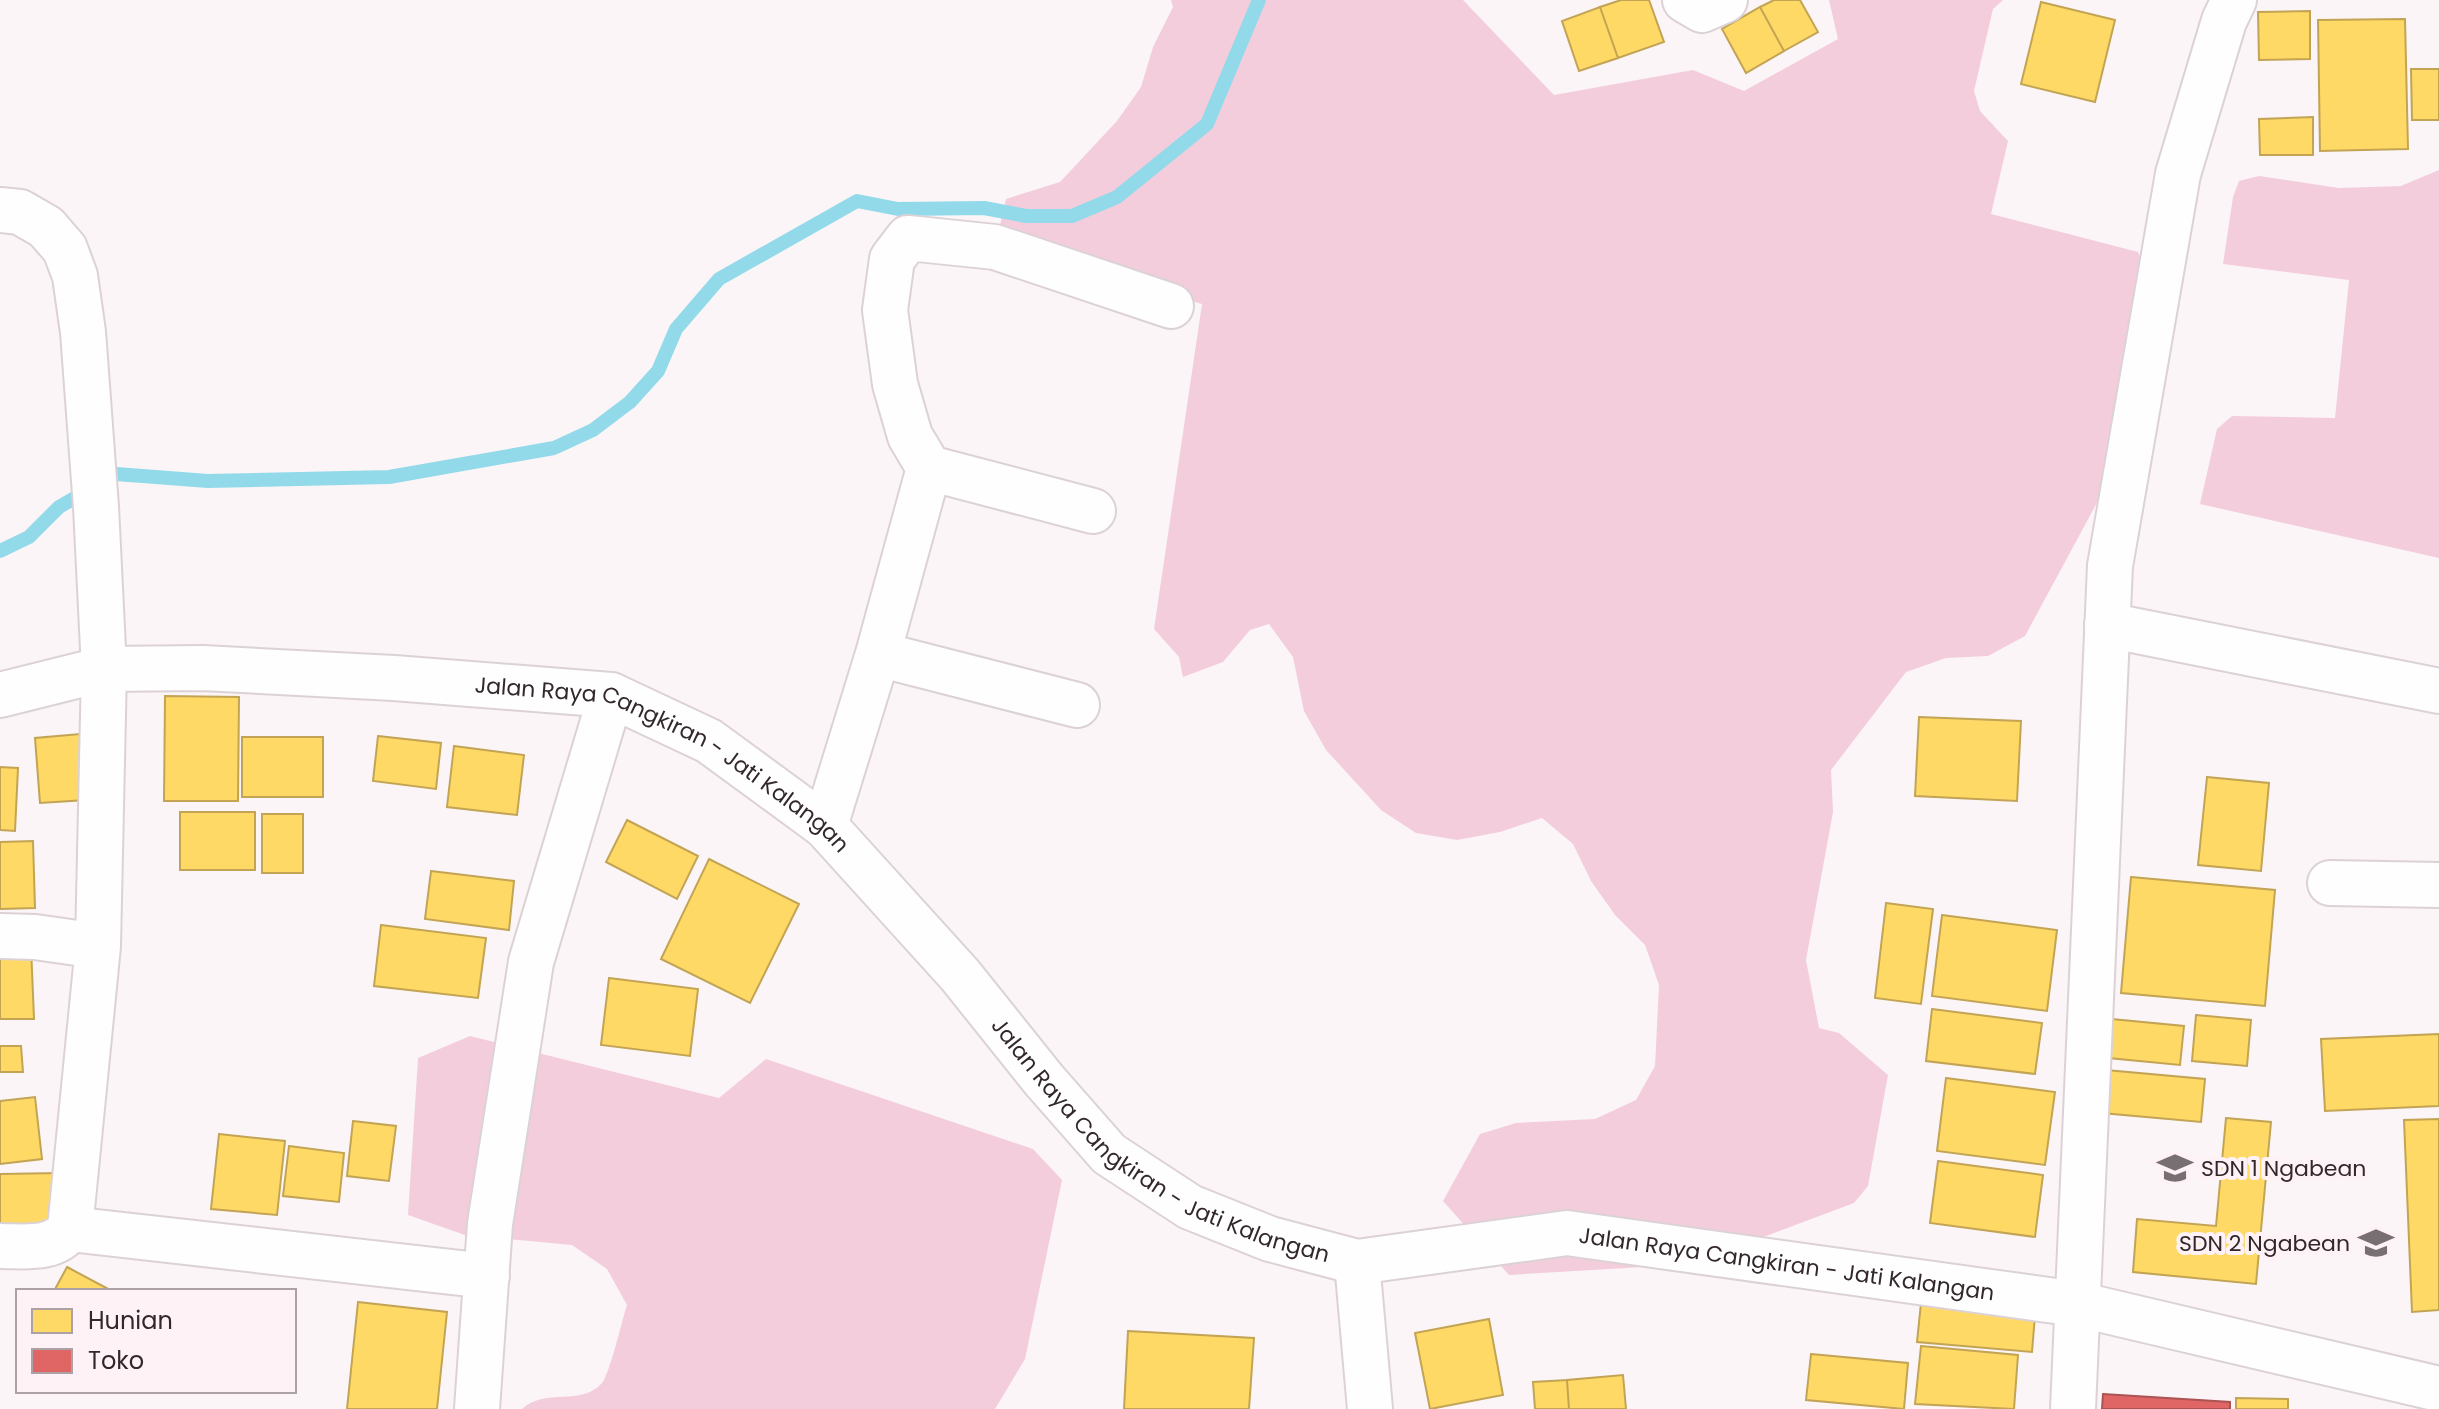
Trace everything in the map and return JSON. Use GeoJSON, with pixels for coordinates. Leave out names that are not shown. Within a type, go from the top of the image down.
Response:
{"type":"FeatureCollection","features":[{"type":"Feature","properties":{"kind":"street"},"geometry":{"type":"LineString","coordinates":[[1685,0],[1702,10],[1725,0]]}},
{"type":"Feature","properties":{"kind":"street"},"geometry":{"type":"LineString","coordinates":[[2073,1409],[2110,566],[2178,174],[2224,21],[2234,0]]}},
{"type":"Feature","properties":{"kind":"street"},"geometry":{"type":"LineString","coordinates":[[0,210],[20,212],[46,227],[65,249],[75,276],[83,332],[104,669],[98,946],[70,1229],[62,1239],[49,1245],[0,1246]]}},
{"type":"Feature","properties":{"kind":"street"},"geometry":{"type":"LineString","coordinates":[[1093,511],[929,468],[910,436],[895,384],[885,310],[892,259],[908,238],[995,247],[1171,306]]}},
{"type":"Feature","properties":{"kind":"street"},"geometry":{"type":"LineString","coordinates":[[825,826],[878,654],[929,468]]}},
{"type":"Feature","properties":{"kind":"street"},"geometry":{"type":"LineString","coordinates":[[2107,625],[2439,691]]}},
{"type":"Feature","properties":{"kind":"street"},"geometry":{"type":"LineString","coordinates":[[878,654],[1077,705]]}},
{"type":"Feature","properties":{"kind":"street","name":"Jalan Raya Cangkiran - Jati Kalangan"},"geometry":{"type":"LineString","coordinates":[[0,695],[104,669],[235,670],[611,695],[709,741],[825,826],[960,975],[1044,1080],[1109,1154],[1190,1207],[1270,1239],[1357,1262],[1567,1233],[2077,1304],[2439,1389]]}},
{"type":"Feature","properties":{"kind":"street"},"geometry":{"type":"LineString","coordinates":[[477,1409],[490,1224],[531,962],[611,695]]}},
{"type":"Feature","properties":{"kind":"street"},"geometry":{"type":"LineString","coordinates":[[2330,883],[2439,885]]}},
{"type":"Feature","properties":{"kind":"street"},"geometry":{"type":"LineString","coordinates":[[0,936],[35,937],[98,946]]}},
{"type":"Feature","properties":{"kind":"street"},"geometry":{"type":"LineString","coordinates":[[70,1229],[487,1276]]}},
{"type":"Feature","properties":{"kind":"street"},"geometry":{"type":"LineString","coordinates":[[1357,1262],[1370,1409]]}},
{"type":"Feature","properties":{"kind":"shaded area"},"geometry":{"type":"Polygon","coordinates":[[[1171,0],[1463,0],[1554,95],[1693,70],[1744,91],[1838,39],[1829,0],[2003,0],[1993,9],[1974,91],[1980,111],[2008,141],[1991,214],[2138,252],[2145,270],[2106,486],[2025,636],[1988,656],[1946,658],[1906,672],[1831,770],[1833,812],[1806,960],[1819,1028],[1839,1033],[1888,1075],[1868,1186],[1854,1203],[1692,1264],[1509,1275],[1443,1201],[1480,1134],[1516,1123],[1595,1119],[1636,1100],[1655,1066],[1659,985],[1645,945],[1615,915],[1591,881],[1573,844],[1542,818],[1500,832],[1457,840],[1416,833],[1381,810],[1326,750],[1304,711],[1293,657],[1269,624],[1250,630],[1223,662],[1183,677],[1179,657],[1154,629],[1202,304],[995,247],[1006,199],[1060,182],[1117,121],[1141,87],[1153,47],[1173,7],[1171,0]]]}},
{"type":"Feature","properties":{"kind":"shaded area"},"geometry":{"type":"Polygon","coordinates":[[[2439,170],[2439,558],[2200,504],[2217,429],[2232,416],[2335,418],[2349,280],[2223,264],[2233,197],[2239,181],[2259,176],[2339,188],[2401,186],[2439,170]]]}},
{"type":"Feature","properties":{"kind":"shaded area"},"geometry":{"type":"Polygon","coordinates":[[[470,1036],[719,1098],[766,1059],[1033,1149],[1062,1180],[1025,1359],[995,1409],[522,1409],[542,1399],[584,1394],[602,1383],[627,1305],[607,1269],[572,1245],[465,1235],[408,1215],[418,1058],[470,1036]]]}},
{"type":"Feature","properties":{"kind":"building: Hunian"},"geometry":{"type":"Polygon","coordinates":[[[1621,0],[1649,0],[1664,42],[1618,58],[1600,7],[1621,0]]]}},
{"type":"Feature","properties":{"kind":"building: Hunian"},"geometry":{"type":"Polygon","coordinates":[[[1774,0],[1800,0],[1818,32],[1784,51],[1760,7],[1774,0]]]}},
{"type":"Feature","properties":{"kind":"building: Hunian"},"geometry":{"type":"Polygon","coordinates":[[[2041,2],[2115,20],[2095,102],[2021,84],[2041,2]]]}},
{"type":"Feature","properties":{"kind":"building: Hunian"},"geometry":{"type":"Polygon","coordinates":[[[1600,7],[1618,58],[1579,71],[1562,21],[1600,7]]]}},
{"type":"Feature","properties":{"kind":"building: Hunian"},"geometry":{"type":"Polygon","coordinates":[[[1760,7],[1784,51],[1746,73],[1722,29],[1760,7]]]}},
{"type":"Feature","properties":{"kind":"building: Hunian"},"geometry":{"type":"Polygon","coordinates":[[[2310,11],[2310,59],[2259,60],[2258,12],[2310,11]]]}},
{"type":"Feature","properties":{"kind":"building: Hunian"},"geometry":{"type":"Polygon","coordinates":[[[2405,19],[2408,149],[2320,151],[2318,20],[2405,19]]]}},
{"type":"Feature","properties":{"kind":"building: Hunian"},"geometry":{"type":"Polygon","coordinates":[[[2411,69],[2439,69],[2439,120],[2412,120],[2411,69]]]}},
{"type":"Feature","properties":{"kind":"building: Hunian"},"geometry":{"type":"Polygon","coordinates":[[[2313,117],[2313,155],[2260,155],[2259,119],[2313,117]]]}},
{"type":"Feature","properties":{"kind":"building: Hunian"},"geometry":{"type":"Polygon","coordinates":[[[165,696],[239,697],[238,801],[164,801],[165,696]]]}},
{"type":"Feature","properties":{"kind":"building: Hunian"},"geometry":{"type":"Polygon","coordinates":[[[1919,717],[2021,721],[2017,801],[1915,796],[1919,717]]]}},
{"type":"Feature","properties":{"kind":"building: Hunian"},"geometry":{"type":"Polygon","coordinates":[[[80,734],[86,800],[40,803],[35,738],[80,734]]]}},
{"type":"Feature","properties":{"kind":"building: Hunian"},"geometry":{"type":"Polygon","coordinates":[[[378,736],[441,743],[436,789],[373,781],[378,736]]]}},
{"type":"Feature","properties":{"kind":"building: Hunian"},"geometry":{"type":"Polygon","coordinates":[[[242,737],[323,737],[323,797],[242,797],[242,737]]]}},
{"type":"Feature","properties":{"kind":"building: Hunian"},"geometry":{"type":"Polygon","coordinates":[[[454,746],[524,755],[517,815],[447,807],[454,746]]]}},
{"type":"Feature","properties":{"kind":"building: Hunian"},"geometry":{"type":"Polygon","coordinates":[[[0,767],[18,768],[15,831],[0,830],[0,767]]]}},
{"type":"Feature","properties":{"kind":"building: Hunian"},"geometry":{"type":"Polygon","coordinates":[[[2207,777],[2269,783],[2261,871],[2198,865],[2207,777]]]}},
{"type":"Feature","properties":{"kind":"building: Hunian"},"geometry":{"type":"Polygon","coordinates":[[[180,812],[255,812],[255,870],[180,870],[180,812]]]}},
{"type":"Feature","properties":{"kind":"building: Hunian"},"geometry":{"type":"Polygon","coordinates":[[[262,814],[303,814],[303,873],[262,873],[262,814]]]}},
{"type":"Feature","properties":{"kind":"building: Hunian"},"geometry":{"type":"Polygon","coordinates":[[[627,820],[698,856],[677,899],[606,862],[627,820]]]}},
{"type":"Feature","properties":{"kind":"building: Hunian"},"geometry":{"type":"Polygon","coordinates":[[[33,841],[35,908],[0,909],[0,842],[33,841]]]}},
{"type":"Feature","properties":{"kind":"building: Hunian"},"geometry":{"type":"Polygon","coordinates":[[[709,859],[799,904],[750,1003],[661,959],[709,859]]]}},
{"type":"Feature","properties":{"kind":"building: Hunian"},"geometry":{"type":"Polygon","coordinates":[[[431,871],[514,881],[509,930],[425,919],[431,871]]]}},
{"type":"Feature","properties":{"kind":"building: Hunian"},"geometry":{"type":"Polygon","coordinates":[[[2131,877],[2275,890],[2265,1006],[2121,993],[2131,877]]]}},
{"type":"Feature","properties":{"kind":"building: Hunian"},"geometry":{"type":"Polygon","coordinates":[[[1886,903],[1933,909],[1921,1004],[1875,998],[1886,903]]]}},
{"type":"Feature","properties":{"kind":"building: Hunian"},"geometry":{"type":"Polygon","coordinates":[[[1942,915],[2057,930],[2047,1011],[1932,996],[1942,915]]]}},
{"type":"Feature","properties":{"kind":"building: Hunian"},"geometry":{"type":"Polygon","coordinates":[[[381,925],[486,938],[478,998],[374,986],[381,925]]]}},
{"type":"Feature","properties":{"kind":"building: Hunian"},"geometry":{"type":"Polygon","coordinates":[[[31,946],[34,1019],[0,1019],[0,947],[31,946]]]}},
{"type":"Feature","properties":{"kind":"building: Hunian"},"geometry":{"type":"Polygon","coordinates":[[[609,978],[698,989],[690,1056],[601,1045],[609,978]]]}},
{"type":"Feature","properties":{"kind":"building: Hunian"},"geometry":{"type":"Polygon","coordinates":[[[1932,1009],[2042,1023],[2035,1074],[1926,1061],[1932,1009]]]}},
{"type":"Feature","properties":{"kind":"building: Hunian"},"geometry":{"type":"Polygon","coordinates":[[[2196,1015],[2251,1020],[2247,1066],[2192,1061],[2196,1015]]]}},
{"type":"Feature","properties":{"kind":"building: Hunian"},"geometry":{"type":"Polygon","coordinates":[[[2101,1018],[2184,1026],[2180,1065],[2098,1057],[2101,1018]]]}},
{"type":"Feature","properties":{"kind":"building: Hunian"},"geometry":{"type":"Polygon","coordinates":[[[2439,1034],[2439,1106],[2325,1111],[2321,1039],[2439,1034]]]}},
{"type":"Feature","properties":{"kind":"building: Hunian"},"geometry":{"type":"Polygon","coordinates":[[[0,1046],[21,1046],[23,1072],[0,1072],[0,1046]]]}},
{"type":"Feature","properties":{"kind":"building: Hunian"},"geometry":{"type":"Polygon","coordinates":[[[2106,1070],[2205,1079],[2201,1122],[2102,1113],[2106,1070]]]}},
{"type":"Feature","properties":{"kind":"building: Hunian"},"geometry":{"type":"Polygon","coordinates":[[[1946,1078],[2055,1092],[2045,1165],[1937,1151],[1946,1078]]]}},
{"type":"Feature","properties":{"kind":"building: Hunian"},"geometry":{"type":"Polygon","coordinates":[[[35,1097],[42,1159],[0,1164],[0,1101],[35,1097]]]}},
{"type":"Feature","properties":{"kind":"building: Hunian"},"geometry":{"type":"Polygon","coordinates":[[[2226,1118],[2271,1122],[2256,1284],[2133,1272],[2137,1219],[2216,1226],[2226,1118]]]}},
{"type":"Feature","properties":{"kind":"building: Hunian"},"geometry":{"type":"Polygon","coordinates":[[[2439,1119],[2439,1310],[2412,1312],[2404,1120],[2439,1119]]]}},
{"type":"Feature","properties":{"kind":"building: Hunian"},"geometry":{"type":"Polygon","coordinates":[[[353,1121],[396,1126],[389,1181],[347,1176],[353,1121]]]}},
{"type":"Feature","properties":{"kind":"building: Hunian"},"geometry":{"type":"Polygon","coordinates":[[[219,1134],[285,1141],[277,1215],[211,1209],[219,1134]]]}},
{"type":"Feature","properties":{"kind":"building: Hunian"},"geometry":{"type":"Polygon","coordinates":[[[289,1146],[344,1153],[339,1202],[283,1196],[289,1146]]]}},
{"type":"Feature","properties":{"kind":"building: Hunian"},"geometry":{"type":"Polygon","coordinates":[[[1938,1161],[2043,1175],[2035,1237],[1930,1223],[1938,1161]]]}},
{"type":"Feature","properties":{"kind":"building: Hunian"},"geometry":{"type":"Polygon","coordinates":[[[60,1173],[62,1225],[0,1227],[0,1174],[60,1173]]]}},
{"type":"Feature","properties":{"kind":"building: Hunian"},"geometry":{"type":"Polygon","coordinates":[[[67,1267],[108,1289],[55,1289],[67,1267]]]}},
{"type":"Feature","properties":{"kind":"building: Hunian"},"geometry":{"type":"Polygon","coordinates":[[[1922,1293],[2036,1303],[2032,1352],[1917,1342],[1922,1293]]]}},
{"type":"Feature","properties":{"kind":"building: Hunian"},"geometry":{"type":"Polygon","coordinates":[[[358,1302],[447,1312],[437,1409],[347,1409],[358,1302]]]}},
{"type":"Feature","properties":{"kind":"building: Hunian"},"geometry":{"type":"Polygon","coordinates":[[[1489,1319],[1503,1395],[1430,1409],[1415,1333],[1489,1319]]]}},
{"type":"Feature","properties":{"kind":"building: Hunian"},"geometry":{"type":"Polygon","coordinates":[[[1128,1331],[1254,1338],[1249,1409],[1124,1409],[1128,1331]]]}},
{"type":"Feature","properties":{"kind":"building: Hunian"},"geometry":{"type":"Polygon","coordinates":[[[1921,1346],[2018,1355],[2014,1409],[1915,1404],[1921,1346]]]}},
{"type":"Feature","properties":{"kind":"building: Hunian"},"geometry":{"type":"Polygon","coordinates":[[[1811,1354],[1908,1363],[1904,1409],[1806,1400],[1811,1354]]]}},
{"type":"Feature","properties":{"kind":"building: Hunian"},"geometry":{"type":"Polygon","coordinates":[[[1623,1375],[1626,1409],[1569,1409],[1567,1380],[1623,1375]]]}},
{"type":"Feature","properties":{"kind":"building: Hunian"},"geometry":{"type":"Polygon","coordinates":[[[1567,1380],[1569,1409],[1535,1409],[1533,1382],[1567,1380]]]}},
{"type":"Feature","properties":{"kind":"building: Hunian"},"geometry":{"type":"Polygon","coordinates":[[[2236,1398],[2288,1399],[2288,1409],[2236,1409],[2236,1398]]]}},
{"type":"Feature","properties":{"kind":"building: Toko"},"geometry":{"type":"Polygon","coordinates":[[[2103,1394],[2230,1402],[2230,1409],[2102,1409],[2103,1394]]]}},
{"type":"Feature","properties":{"kind":"waterway"},"geometry":{"type":"LineString","coordinates":[[0,551],[29,537],[59,507],[116,474],[208,481],[389,477],[554,448],[593,430],[630,402],[658,371],[676,329],[719,279],[857,201],[898,209],[984,208],[1026,216],[1072,216],[1117,197],[1207,124],[1259,0]]}},
{"type":"Feature","properties":{"kind":"place","name":"SDN 1 Ngabean"},"geometry":{"type":"Point","coordinates":[2175,1168]}},
{"type":"Feature","properties":{"kind":"place","name":"SDN 2 Ngabean"},"geometry":{"type":"Point","coordinates":[2376,1243]}}]}
